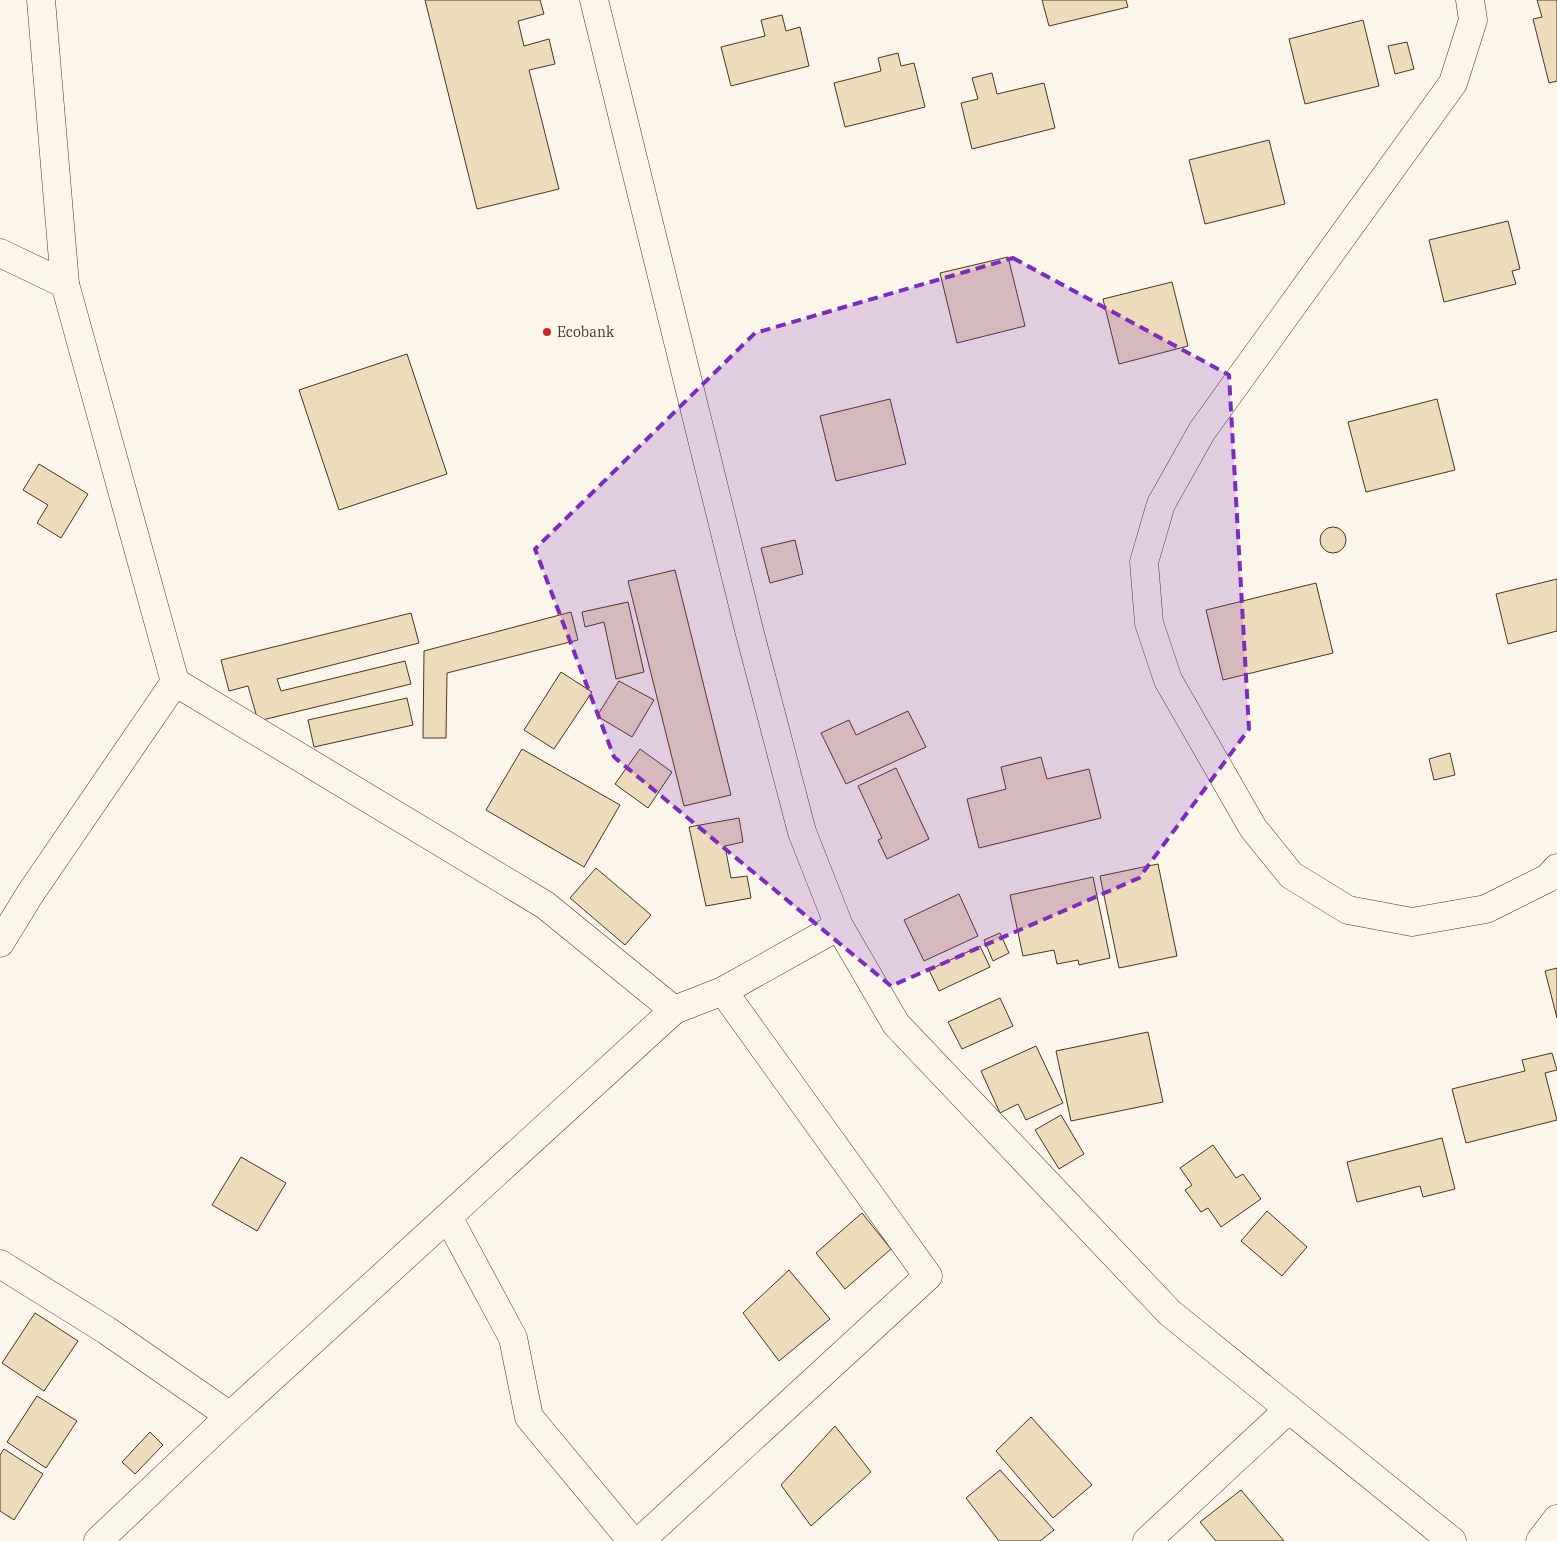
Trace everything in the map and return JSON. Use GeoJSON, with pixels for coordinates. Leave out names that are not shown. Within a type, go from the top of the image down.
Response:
{"type":"FeatureCollection","features":[{"type":"Feature","properties":{"kind":"street"},"geometry":{"type":"LineString","coordinates":[[41,0],[65,284],[175,682],[545,906],[674,1010]]}},
{"type":"Feature","properties":{"kind":"street"},"geometry":{"type":"LineString","coordinates":[[594,0],[749,630],[802,832],[839,926],[896,1024],[1170,1313],[1452,1541]]}},
{"type":"Feature","properties":{"kind":"street"},"geometry":{"type":"LineString","coordinates":[[1470,0],[1473,20],[1453,83],[1202,431],[1161,504],[1144,562],[1149,623],[1168,680],[1253,828],[1291,875],[1348,910],[1412,922],[1486,909],[1548,878],[1557,868]]}},
{"type":"Feature","properties":{"kind":"street"},"geometry":{"type":"LineString","coordinates":[[0,253],[65,284]]}},
{"type":"Feature","properties":{"kind":"street"},"geometry":{"type":"LineString","coordinates":[[0,943],[30,894],[175,682]]}},
{"type":"Feature","properties":{"kind":"street"},"geometry":{"type":"LineString","coordinates":[[98,1541],[230,1416],[674,1010],[723,991],[839,926]]}},
{"type":"Feature","properties":{"kind":"street"},"geometry":{"type":"LineString","coordinates":[[640,1541],[928,1276],[723,991]]}},
{"type":"Feature","properties":{"kind":"street"},"geometry":{"type":"LineString","coordinates":[[448,1217],[513,1338],[529,1417],[632,1541]]}},
{"type":"Feature","properties":{"kind":"street"},"geometry":{"type":"LineString","coordinates":[[0,1264],[106,1330],[230,1416]]}},
{"type":"Feature","properties":{"kind":"street"},"geometry":{"type":"LineString","coordinates":[[1148,1541],[1289,1409]]}},
{"type":"Feature","properties":{"kind":"street"},"geometry":{"type":"LineString","coordinates":[[1540,1541],[1557,1519]]}},
{"type":"Feature","properties":{"kind":"highlighted area"},"geometry":{"type":"Polygon","coordinates":[[[1013,258],[1229,375],[1249,729],[1139,878],[891,986],[614,757],[535,549],[755,333],[1013,258]]]}},
{"type":"Feature","properties":{"kind":"building"},"geometry":{"type":"Polygon","coordinates":[[[425,0],[540,0],[544,14],[518,21],[524,46],[549,39],[555,64],[529,70],[559,189],[477,209],[425,0]]]}},
{"type":"Feature","properties":{"kind":"building"},"geometry":{"type":"Polygon","coordinates":[[[1042,0],[1126,0],[1128,7],[1049,26],[1042,0]]]}},
{"type":"Feature","properties":{"kind":"building"},"geometry":{"type":"Polygon","coordinates":[[[1537,0],[1557,0],[1557,81],[1549,83],[1533,19],[1542,17],[1537,0]]]}},
{"type":"Feature","properties":{"kind":"building"},"geometry":{"type":"Polygon","coordinates":[[[782,15],[786,31],[800,27],[809,66],[731,86],[721,47],[765,36],[761,20],[782,15]]]}},
{"type":"Feature","properties":{"kind":"building"},"geometry":{"type":"Polygon","coordinates":[[[1363,20],[1379,86],[1305,104],[1289,39],[1363,20]]]}},
{"type":"Feature","properties":{"kind":"building"},"geometry":{"type":"Polygon","coordinates":[[[1407,42],[1414,69],[1395,74],[1388,46],[1407,42]]]}},
{"type":"Feature","properties":{"kind":"building"},"geometry":{"type":"Polygon","coordinates":[[[898,53],[901,66],[914,63],[925,107],[845,127],[834,83],[881,71],[878,58],[898,53]]]}},
{"type":"Feature","properties":{"kind":"building"},"geometry":{"type":"Polygon","coordinates":[[[992,73],[997,94],[1044,83],[1055,128],[972,149],[961,103],[978,99],[972,78],[992,73]]]}},
{"type":"Feature","properties":{"kind":"building"},"geometry":{"type":"Polygon","coordinates":[[[1269,140],[1285,204],[1205,224],[1189,160],[1269,140]]]}},
{"type":"Feature","properties":{"kind":"building"},"geometry":{"type":"Polygon","coordinates":[[[1508,221],[1520,269],[1512,271],[1516,284],[1444,302],[1429,240],[1508,221]]]}},
{"type":"Feature","properties":{"kind":"building"},"geometry":{"type":"Polygon","coordinates":[[[1008,257],[1025,326],[957,343],[940,273],[1008,257]]]}},
{"type":"Feature","properties":{"kind":"building"},"geometry":{"type":"Polygon","coordinates":[[[1172,282],[1188,346],[1119,364],[1103,299],[1172,282]]]}},
{"type":"Feature","properties":{"kind":"building"},"geometry":{"type":"Polygon","coordinates":[[[407,354],[447,474],[339,510],[299,390],[407,354]]]}},
{"type":"Feature","properties":{"kind":"building"},"geometry":{"type":"Polygon","coordinates":[[[890,399],[906,464],[836,481],[820,416],[890,399]]]}},
{"type":"Feature","properties":{"kind":"building"},"geometry":{"type":"Polygon","coordinates":[[[1437,399],[1455,470],[1366,492],[1348,422],[1437,399]]]}},
{"type":"Feature","properties":{"kind":"building"},"geometry":{"type":"Polygon","coordinates":[[[39,464],[88,494],[61,538],[37,523],[48,505],[23,490],[39,464]]]}},
{"type":"Feature","properties":{"kind":"building"},"geometry":{"type":"Polygon","coordinates":[[[1333,527],[1342,531],[1346,540],[1342,549],[1333,553],[1324,549],[1320,540],[1324,531],[1333,527]]]}},
{"type":"Feature","properties":{"kind":"building"},"geometry":{"type":"Polygon","coordinates":[[[795,540],[803,574],[770,583],[761,548],[795,540]]]}},
{"type":"Feature","properties":{"kind":"building"},"geometry":{"type":"Polygon","coordinates":[[[675,570],[731,795],[684,806],[628,581],[675,570]]]}},
{"type":"Feature","properties":{"kind":"building"},"geometry":{"type":"Polygon","coordinates":[[[1557,579],[1557,631],[1508,644],[1496,594],[1557,579]]]}},
{"type":"Feature","properties":{"kind":"building"},"geometry":{"type":"Polygon","coordinates":[[[1316,583],[1333,653],[1223,680],[1206,610],[1316,583]]]}},
{"type":"Feature","properties":{"kind":"building"},"geometry":{"type":"Polygon","coordinates":[[[628,602],[644,672],[616,679],[604,622],[585,627],[582,612],[628,602]]]}},
{"type":"Feature","properties":{"kind":"building"},"geometry":{"type":"Polygon","coordinates":[[[571,612],[578,640],[447,673],[446,738],[423,738],[424,651],[571,612]]]}},
{"type":"Feature","properties":{"kind":"building"},"geometry":{"type":"Polygon","coordinates":[[[411,613],[419,643],[277,679],[281,691],[405,661],[411,684],[258,721],[248,686],[229,691],[221,660],[411,613]]]}},
{"type":"Feature","properties":{"kind":"building"},"geometry":{"type":"Polygon","coordinates":[[[561,672],[592,692],[554,749],[524,730],[561,672]]]}},
{"type":"Feature","properties":{"kind":"building"},"geometry":{"type":"Polygon","coordinates":[[[619,681],[654,700],[632,737],[597,716],[619,681]]]}},
{"type":"Feature","properties":{"kind":"building"},"geometry":{"type":"Polygon","coordinates":[[[407,698],[413,725],[314,747],[308,720],[407,698]]]}},
{"type":"Feature","properties":{"kind":"building"},"geometry":{"type":"Polygon","coordinates":[[[908,711],[926,747],[846,784],[821,733],[849,720],[856,735],[908,711]]]}},
{"type":"Feature","properties":{"kind":"building"},"geometry":{"type":"Polygon","coordinates":[[[522,749],[620,805],[584,867],[486,810],[522,749]]]}},
{"type":"Feature","properties":{"kind":"building"},"geometry":{"type":"Polygon","coordinates":[[[640,749],[672,772],[648,808],[615,784],[640,749]]]}},
{"type":"Feature","properties":{"kind":"building"},"geometry":{"type":"Polygon","coordinates":[[[1450,753],[1455,775],[1434,780],[1429,759],[1450,753]]]}},
{"type":"Feature","properties":{"kind":"building"},"geometry":{"type":"Polygon","coordinates":[[[1041,757],[1047,779],[1089,769],[1101,818],[979,848],[967,799],[1006,789],[1001,767],[1041,757]]]}},
{"type":"Feature","properties":{"kind":"building"},"geometry":{"type":"Polygon","coordinates":[[[896,768],[929,839],[887,859],[878,840],[882,838],[858,786],[896,768]]]}},
{"type":"Feature","properties":{"kind":"building"},"geometry":{"type":"Polygon","coordinates":[[[739,818],[743,842],[725,846],[731,878],[747,876],[751,898],[706,906],[689,827],[739,818]]]}},
{"type":"Feature","properties":{"kind":"building"},"geometry":{"type":"Polygon","coordinates":[[[1158,864],[1177,956],[1119,968],[1100,876],[1158,864]]]}},
{"type":"Feature","properties":{"kind":"building"},"geometry":{"type":"Polygon","coordinates":[[[596,868],[651,915],[625,945],[570,898],[596,868]]]}},
{"type":"Feature","properties":{"kind":"building"},"geometry":{"type":"Polygon","coordinates":[[[1093,877],[1110,958],[1079,965],[1078,960],[1057,964],[1054,950],[1023,956],[1010,895],[1093,877]]]}},
{"type":"Feature","properties":{"kind":"building"},"geometry":{"type":"Polygon","coordinates":[[[959,894],[978,936],[924,961],[904,920],[959,894]]]}},
{"type":"Feature","properties":{"kind":"building"},"geometry":{"type":"Polygon","coordinates":[[[1000,933],[1009,953],[993,961],[984,940],[1000,933]]]}},
{"type":"Feature","properties":{"kind":"building"},"geometry":{"type":"Polygon","coordinates":[[[980,946],[990,967],[939,991],[929,970],[980,946]]]}},
{"type":"Feature","properties":{"kind":"building"},"geometry":{"type":"Polygon","coordinates":[[[1557,968],[1557,1018],[1545,971],[1557,968]]]}},
{"type":"Feature","properties":{"kind":"building"},"geometry":{"type":"Polygon","coordinates":[[[1000,998],[1013,1026],[962,1049],[948,1022],[1000,998]]]}},
{"type":"Feature","properties":{"kind":"building"},"geometry":{"type":"Polygon","coordinates":[[[1148,1032],[1163,1102],[1071,1121],[1056,1051],[1148,1032]]]}},
{"type":"Feature","properties":{"kind":"building"},"geometry":{"type":"Polygon","coordinates":[[[1036,1046],[1063,1103],[1026,1120],[1018,1104],[1000,1113],[981,1071],[1036,1046]]]}},
{"type":"Feature","properties":{"kind":"building"},"geometry":{"type":"Polygon","coordinates":[[[1552,1053],[1557,1070],[1545,1073],[1557,1120],[1466,1143],[1452,1089],[1525,1071],[1522,1060],[1552,1053]]]}},
{"type":"Feature","properties":{"kind":"building"},"geometry":{"type":"Polygon","coordinates":[[[1061,1115],[1084,1154],[1059,1169],[1035,1130],[1061,1115]]]}},
{"type":"Feature","properties":{"kind":"building"},"geometry":{"type":"Polygon","coordinates":[[[1442,1138],[1455,1189],[1423,1197],[1420,1186],[1357,1202],[1347,1162],[1442,1138]]]}},
{"type":"Feature","properties":{"kind":"building"},"geometry":{"type":"Polygon","coordinates":[[[1213,1145],[1236,1178],[1243,1174],[1261,1199],[1221,1227],[1208,1208],[1201,1212],[1185,1190],[1192,1185],[1180,1168],[1213,1145]]]}},
{"type":"Feature","properties":{"kind":"building"},"geometry":{"type":"Polygon","coordinates":[[[241,1157],[286,1183],[257,1231],[212,1205],[241,1157]]]}},
{"type":"Feature","properties":{"kind":"building"},"geometry":{"type":"Polygon","coordinates":[[[1267,1211],[1307,1247],[1282,1276],[1241,1241],[1267,1211]]]}},
{"type":"Feature","properties":{"kind":"building"},"geometry":{"type":"Polygon","coordinates":[[[862,1213],[891,1249],[845,1289],[816,1253],[862,1213]]]}},
{"type":"Feature","properties":{"kind":"building"},"geometry":{"type":"Polygon","coordinates":[[[789,1270],[830,1319],[779,1361],[743,1313],[789,1270]]]}},
{"type":"Feature","properties":{"kind":"building"},"geometry":{"type":"Polygon","coordinates":[[[35,1313],[78,1341],[44,1391],[2,1363],[35,1313]]]}},
{"type":"Feature","properties":{"kind":"building"},"geometry":{"type":"Polygon","coordinates":[[[37,1396],[77,1421],[46,1468],[7,1442],[37,1396]]]}},
{"type":"Feature","properties":{"kind":"building"},"geometry":{"type":"Polygon","coordinates":[[[1031,1417],[1092,1485],[1053,1518],[996,1451],[1031,1417]]]}},
{"type":"Feature","properties":{"kind":"building"},"geometry":{"type":"Polygon","coordinates":[[[835,1426],[871,1472],[811,1526],[781,1485],[835,1426]]]}},
{"type":"Feature","properties":{"kind":"building"},"geometry":{"type":"Polygon","coordinates":[[[150,1432],[163,1445],[135,1474],[122,1462],[150,1432]]]}},
{"type":"Feature","properties":{"kind":"building"},"geometry":{"type":"Polygon","coordinates":[[[4,1449],[43,1474],[14,1520],[0,1511],[0,1455],[4,1449]]]}},
{"type":"Feature","properties":{"kind":"building"},"geometry":{"type":"Polygon","coordinates":[[[1000,1470],[1054,1530],[1040,1541],[999,1541],[966,1498],[1000,1470]]]}},
{"type":"Feature","properties":{"kind":"building"},"geometry":{"type":"Polygon","coordinates":[[[1241,1490],[1284,1541],[1216,1541],[1200,1522],[1241,1490]]]}},
{"type":"Feature","properties":{"kind":"place","name":"Ecobank"},"geometry":{"type":"Point","coordinates":[547,332]}}]}
